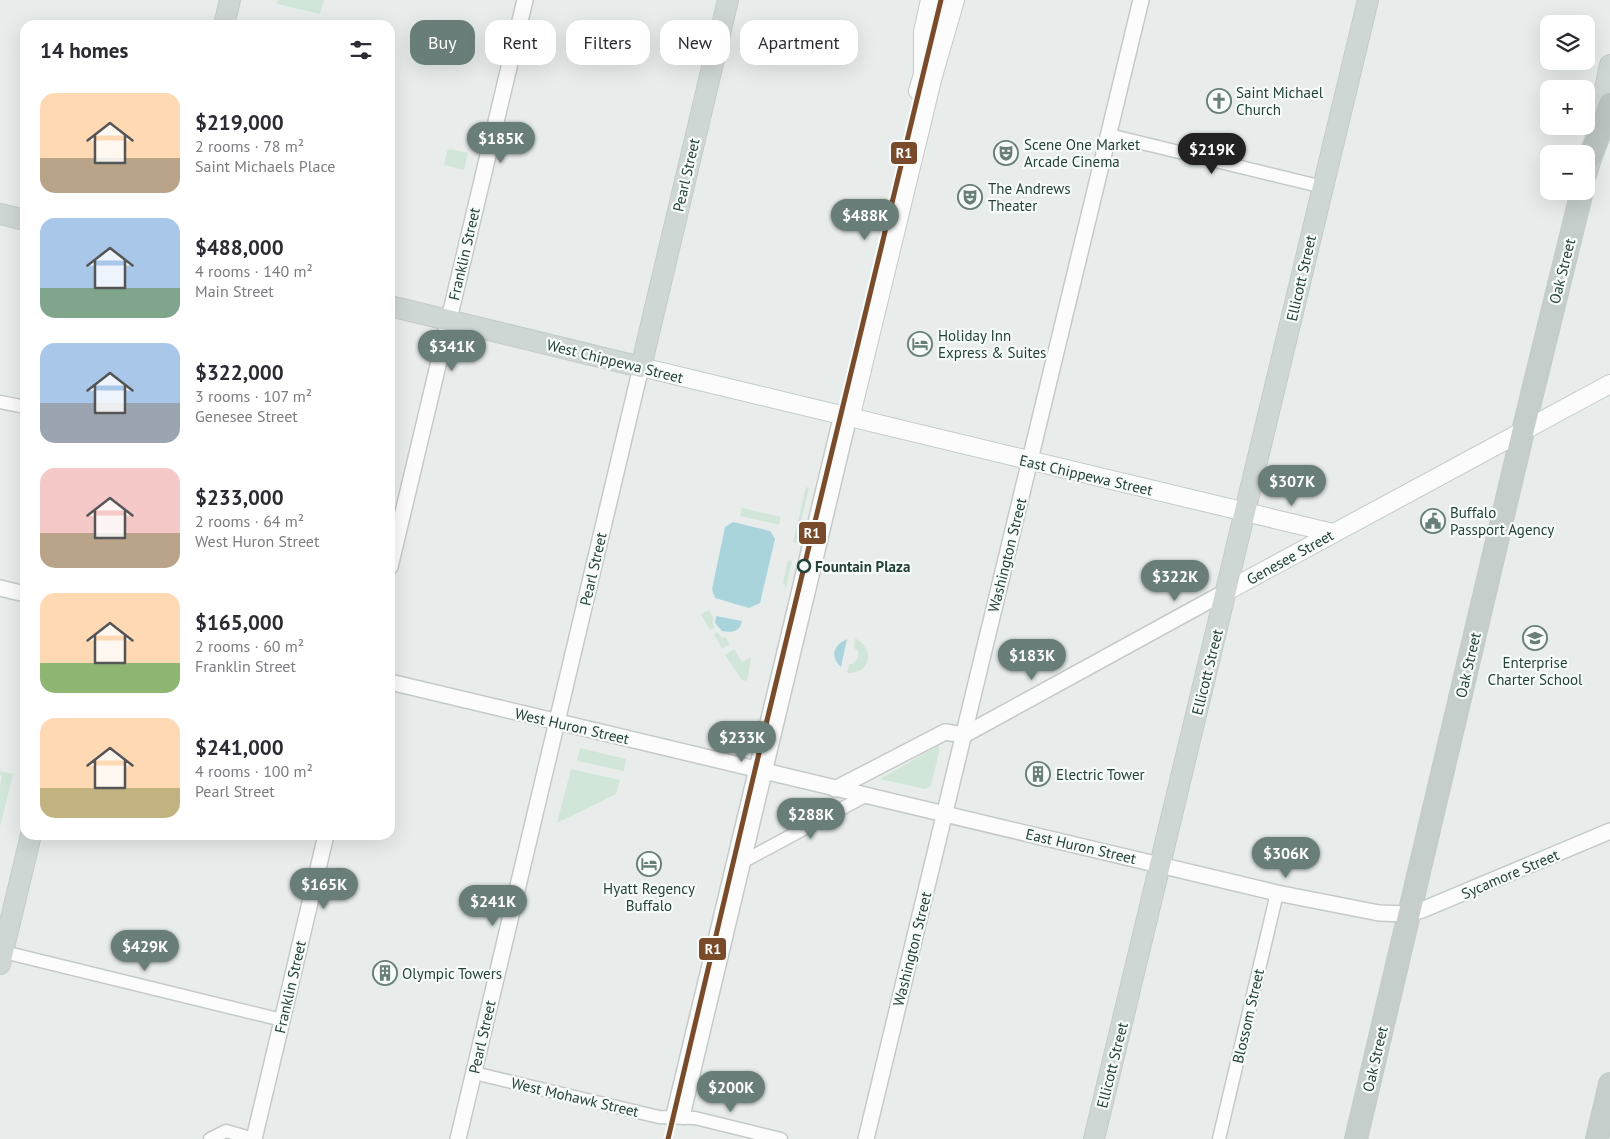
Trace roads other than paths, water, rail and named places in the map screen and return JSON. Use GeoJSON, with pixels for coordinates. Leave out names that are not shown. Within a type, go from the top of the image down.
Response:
{"type":"FeatureCollection","features":[{"type":"Feature","properties":{"kind":"highway"},"geometry":{"type":"LineString","coordinates":[[1595,145],[1610,104]]}},
{"type":"Feature","properties":{"kind":"highway","name":"Oak Street"},"geometry":{"type":"LineString","coordinates":[[1356,1139],[1523,431],[1580,200]]}},
{"type":"Feature","properties":{"kind":"highway"},"geometry":{"type":"LineString","coordinates":[[1597,1139],[1610,1084]]}},
{"type":"Feature","properties":{"kind":"main road"},"geometry":{"type":"LineString","coordinates":[[225,20],[230,0]]}},
{"type":"Feature","properties":{"kind":"main road","name":"Pearl Street"},"geometry":{"type":"LineString","coordinates":[[641,367],[728,0]]}},
{"type":"Feature","properties":{"kind":"main road"},"geometry":{"type":"LineString","coordinates":[[843,417],[922,74],[924,32],[930,0]]}},
{"type":"Feature","properties":{"kind":"main road"},"geometry":{"type":"LineString","coordinates":[[843,417],[933,76],[955,0]]}},
{"type":"Feature","properties":{"kind":"main road","name":"Ellicott Street"},"geometry":{"type":"LineString","coordinates":[[1094,1139],[1368,0]]}},
{"type":"Feature","properties":{"kind":"main road"},"geometry":{"type":"LineString","coordinates":[[1592,145],[1610,65]]}},
{"type":"Feature","properties":{"kind":"main road"},"geometry":{"type":"LineString","coordinates":[[0,214],[20,219]]}},
{"type":"Feature","properties":{"kind":"main road","name":"West Chippewa Street"},"geometry":{"type":"LineString","coordinates":[[395,307],[843,417]]}},
{"type":"Feature","properties":{"kind":"main road","name":"Genesee Street"},"geometry":{"type":"LineString","coordinates":[[1226,592],[1610,384]]}},
{"type":"Feature","properties":{"kind":"main road","name":"East Chippewa Street"},"geometry":{"type":"LineString","coordinates":[[843,417],[1333,533]]}},
{"type":"Feature","properties":{"kind":"main road"},"geometry":{"type":"LineString","coordinates":[[1,956],[30,840]]}},
{"type":"Feature","properties":{"kind":"street","name":"Franklin Street"},"geometry":{"type":"LineString","coordinates":[[395,546],[525,0]]}},
{"type":"Feature","properties":{"kind":"street","name":"Washington Street"},"geometry":{"type":"LineString","coordinates":[[866,1139],[1141,0]]}},
{"type":"Feature","properties":{"kind":"street"},"geometry":{"type":"LineString","coordinates":[[1109,135],[1323,187]]}},
{"type":"Feature","properties":{"kind":"street","name":"Pearl Street"},"geometry":{"type":"LineString","coordinates":[[458,1139],[641,367]]}},
{"type":"Feature","properties":{"kind":"street"},"geometry":{"type":"LineString","coordinates":[[0,402],[20,407]]}},
{"type":"Feature","properties":{"kind":"street"},"geometry":{"type":"LineString","coordinates":[[678,1118],[758,770],[843,417]]}},
{"type":"Feature","properties":{"kind":"street"},"geometry":{"type":"LineString","coordinates":[[0,588],[20,593]]}},
{"type":"Feature","properties":{"kind":"street","name":"Genesee Street"},"geometry":{"type":"LineString","coordinates":[[835,788],[945,732],[964,735],[1226,592]]}},
{"type":"Feature","properties":{"kind":"street","name":"West Huron Street"},"geometry":{"type":"LineString","coordinates":[[395,683],[758,770]]}},
{"type":"Feature","properties":{"kind":"street"},"geometry":{"type":"LineString","coordinates":[[678,1118],[744,861],[758,770]]}},
{"type":"Feature","properties":{"kind":"street","name":"East Huron Street"},"geometry":{"type":"LineString","coordinates":[[758,770],[1277,893],[1379,913],[1408,914]]}},
{"type":"Feature","properties":{"kind":"street"},"geometry":{"type":"LineString","coordinates":[[744,861],[864,796]]}},
{"type":"Feature","properties":{"kind":"street","name":"Sycamore Street"},"geometry":{"type":"LineString","coordinates":[[1408,914],[1437,905],[1610,831]]}},
{"type":"Feature","properties":{"kind":"street","name":"Franklin Street"},"geometry":{"type":"LineString","coordinates":[[254,1139],[325,840]]}},
{"type":"Feature","properties":{"kind":"street","name":"Blossom Street"},"geometry":{"type":"LineString","coordinates":[[1219,1139],[1277,893]]}},
{"type":"Feature","properties":{"kind":"street"},"geometry":{"type":"LineString","coordinates":[[1,956],[282,1020]]}},
{"type":"Feature","properties":{"kind":"street","name":"West Mohawk Street"},"geometry":{"type":"LineString","coordinates":[[474,1073],[659,1117],[695,1118],[781,1139]]}},
{"type":"Feature","properties":{"kind":"street"},"geometry":{"type":"LineString","coordinates":[[210,1139],[226,1131],[254,1139]]}},
{"type":"Feature","properties":{"kind":"water"},"geometry":{"type":"Polygon","coordinates":[[[733,522],[770,531],[775,539],[760,603],[749,608],[715,598],[712,589],[725,527],[733,522]]]}},
{"type":"Feature","properties":{"kind":"water"},"geometry":{"type":"Polygon","coordinates":[[[716,616],[742,621],[741,625],[735,631],[722,631],[715,623],[716,616]]]}},
{"type":"Feature","properties":{"kind":"water"},"geometry":{"type":"Polygon","coordinates":[[[847,639],[841,667],[834,655],[839,644],[847,639]]]}},
{"type":"Feature","properties":{"kind":"place","name":"Saint Michael Church"},"geometry":{"type":"Point","coordinates":[1219,101]}},
{"type":"Feature","properties":{"kind":"place","name":"Scene One Market Arcade Cinema"},"geometry":{"type":"Point","coordinates":[1006,153]}},
{"type":"Feature","properties":{"kind":"place","name":"The Andrews Theater"},"geometry":{"type":"Point","coordinates":[970,197]}},
{"type":"Feature","properties":{"kind":"place","name":"Holiday Inn Express & Suites"},"geometry":{"type":"Point","coordinates":[920,344]}},
{"type":"Feature","properties":{"kind":"place","name":"Buffalo Passport Agency"},"geometry":{"type":"Point","coordinates":[1433,521]}},
{"type":"Feature","properties":{"kind":"place","name":"Fountain Plaza"},"geometry":{"type":"Point","coordinates":[804,566]}},
{"type":"Feature","properties":{"kind":"place","name":"Enterprise Charter School"},"geometry":{"type":"Point","coordinates":[1535,638]}},
{"type":"Feature","properties":{"kind":"place","name":"Electric Tower"},"geometry":{"type":"Point","coordinates":[1038,774]}},
{"type":"Feature","properties":{"kind":"place","name":"Hyatt Regency Buffalo"},"geometry":{"type":"Point","coordinates":[649,864]}},
{"type":"Feature","properties":{"kind":"place","name":"Olympic Towers"},"geometry":{"type":"Point","coordinates":[385,973]}}]}
